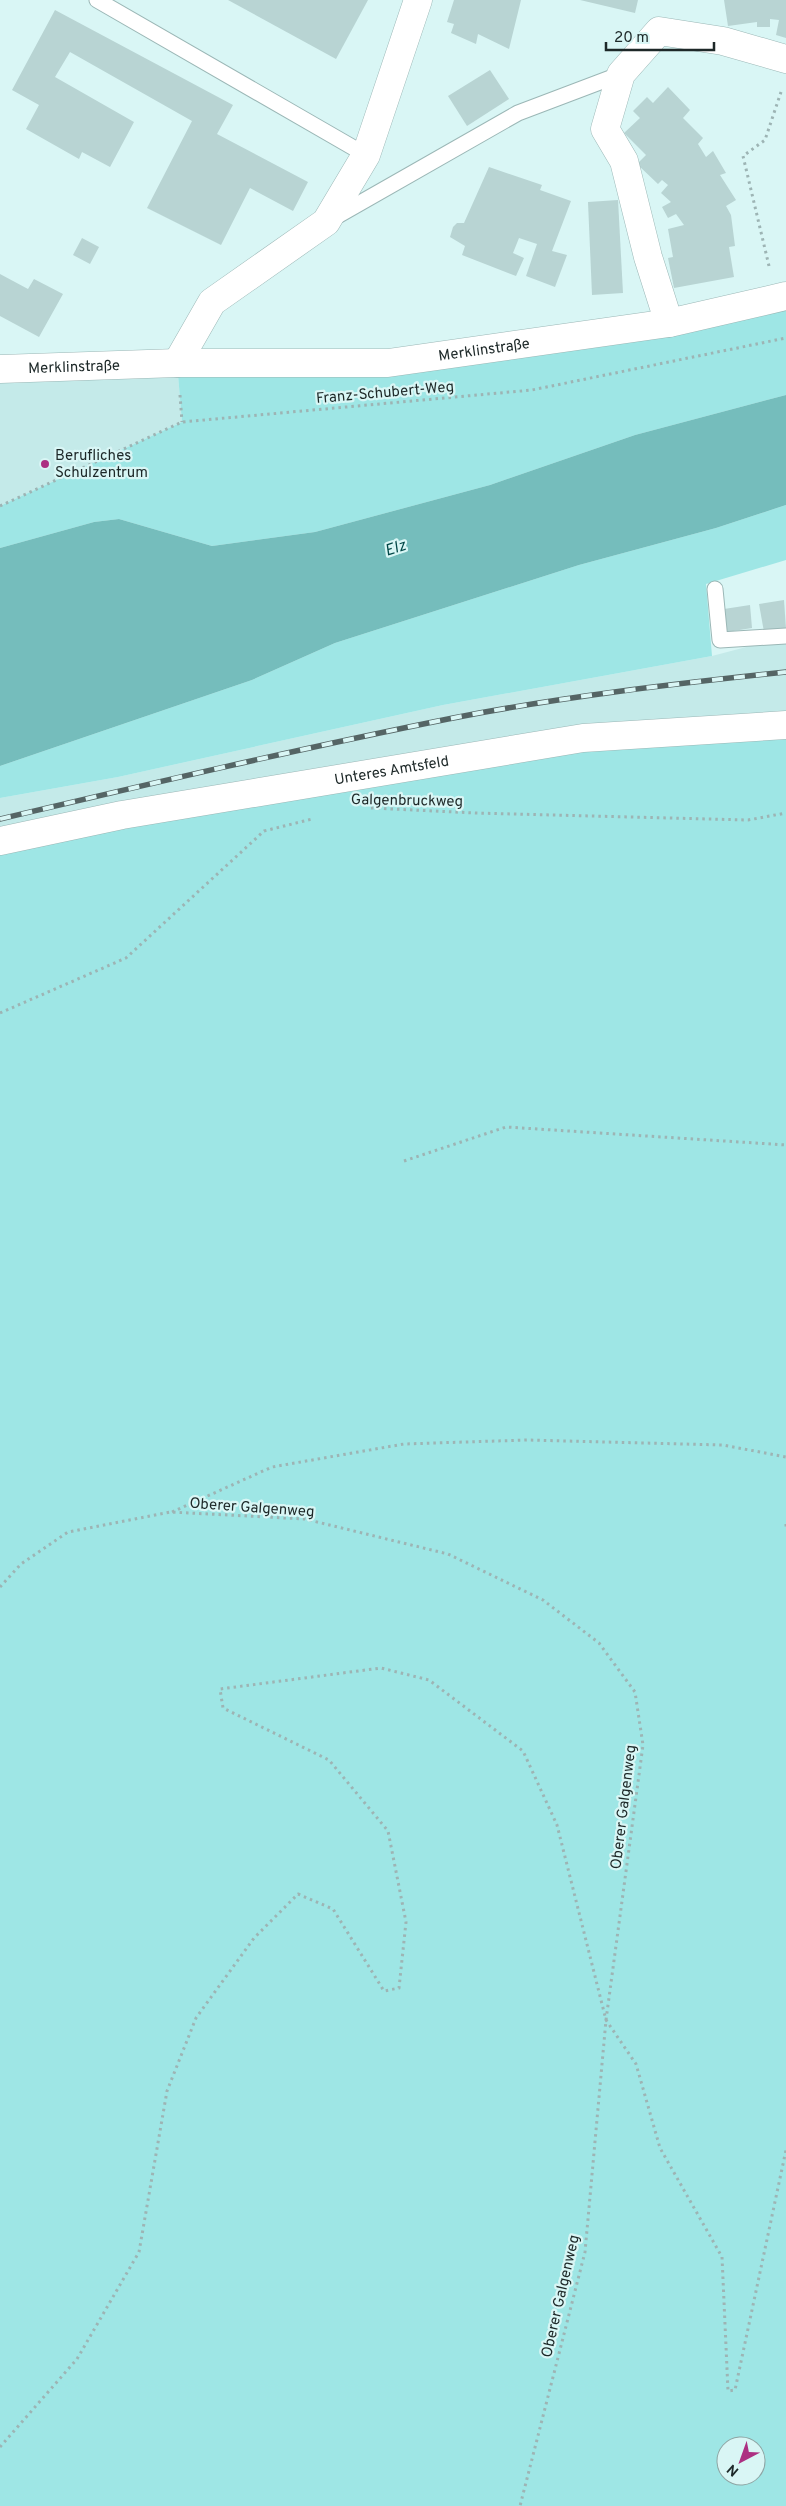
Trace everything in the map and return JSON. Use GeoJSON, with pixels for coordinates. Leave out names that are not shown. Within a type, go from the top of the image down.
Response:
{"type":"FeatureCollection","features":[{"type":"Feature","properties":{"kind":"street"},"geometry":{"type":"LineString","coordinates":[[177,363],[212,302],[326,222],[366,155],[418,0]]}},
{"type":"Feature","properties":{"kind":"street"},"geometry":{"type":"LineString","coordinates":[[668,322],[648,257],[624,161],[605,129],[621,74],[659,31],[723,41],[786,59]]}},
{"type":"Feature","properties":{"kind":"street","name":"Merklinstraße"},"geometry":{"type":"LineString","coordinates":[[0,369],[177,363],[388,363],[668,322],[782,297]]}},
{"type":"Feature","properties":{"kind":"street","name":"Unteres Amtsfeld"},"geometry":{"type":"LineString","coordinates":[[0,841],[122,815],[583,738],[786,725]]}},
{"type":"Feature","properties":{"kind":"lane"},"geometry":{"type":"LineString","coordinates":[[98,0],[366,155]]}},
{"type":"Feature","properties":{"kind":"lane"},"geometry":{"type":"LineString","coordinates":[[326,222],[518,113],[621,74]]}},
{"type":"Feature","properties":{"kind":"lane"},"geometry":{"type":"LineString","coordinates":[[715,589],[720,640],[786,636]]}},
{"type":"Feature","properties":{"kind":"path"},"geometry":{"type":"LineString","coordinates":[[782,297],[743,156],[765,140],[783,87]]}},
{"type":"Feature","properties":{"kind":"path","name":"Franz-Schubert-Weg"},"geometry":{"type":"LineString","coordinates":[[0,506],[182,422],[532,390],[786,338]]}},
{"type":"Feature","properties":{"kind":"path","name":"Galgenbruckweg"},"geometry":{"type":"LineString","coordinates":[[363,808],[475,813],[748,820],[786,813]]}},
{"type":"Feature","properties":{"kind":"path"},"geometry":{"type":"LineString","coordinates":[[0,1013],[126,958],[264,831],[318,817]]}},
{"type":"Feature","properties":{"kind":"path"},"geometry":{"type":"LineString","coordinates":[[404,1161],[506,1127],[786,1145]]}},
{"type":"Feature","properties":{"kind":"path"},"geometry":{"type":"LineString","coordinates":[[170,1512],[272,1467],[404,1444],[527,1440],[723,1445],[786,1457]]}},
{"type":"Feature","properties":{"kind":"path","name":"Oberer Galgenweg"},"geometry":{"type":"LineString","coordinates":[[0,1587],[21,1564],[68,1532],[170,1512],[305,1519],[448,1554],[543,1600],[599,1643],[635,1692],[643,1745],[606,2020],[584,2252],[520,2506]]}},
{"type":"Feature","properties":{"kind":"path"},"geometry":{"type":"LineString","coordinates":[[0,2447],[77,2358],[139,2252],[167,2091],[196,2018],[254,1938],[298,1894],[333,1909],[384,1991],[398,1988],[406,1922],[388,1831],[329,1760],[223,1708],[220,1689],[381,1668],[429,1680],[523,1751],[557,1825],[606,2020],[636,2064],[660,2148],[722,2257],[728,2391],[735,2390],[786,2150]]}},
{"type":"Feature","properties":{"kind":"shaded area"},"geometry":{"type":"Polygon","coordinates":[[[786,296],[786,395],[635,435],[490,485],[315,532],[212,546],[119,519],[94,522],[0,548],[0,506],[182,422],[177,363],[388,363],[786,296]]]}},
{"type":"Feature","properties":{"kind":"shaded area","name":"Berufliches Schulzentrum"},"geometry":{"type":"Polygon","coordinates":[[[177,363],[182,422],[0,506],[0,369],[177,363]]]}},
{"type":"Feature","properties":{"kind":"shaded area"},"geometry":{"type":"Polygon","coordinates":[[[786,505],[786,560],[706,584],[712,656],[443,705],[118,777],[0,798],[0,766],[252,680],[335,643],[579,565],[716,528],[786,505]]]}},
{"type":"Feature","properties":{"kind":"shaded area"},"geometry":{"type":"Polygon","coordinates":[[[786,642],[786,725],[0,841],[0,798],[118,777],[443,705],[712,656],[750,646],[786,642]]]}},
{"type":"Feature","properties":{"kind":"shaded area"},"geometry":{"type":"Polygon","coordinates":[[[786,725],[786,2506],[0,2506],[0,841],[583,738],[786,725]]]}},
{"type":"Feature","properties":{"kind":"water","name":"Elz"},"geometry":{"type":"Polygon","coordinates":[[[786,395],[786,505],[716,528],[579,565],[335,643],[252,680],[0,766],[0,548],[94,522],[119,519],[212,546],[315,532],[490,485],[635,435],[786,395]]]}},
{"type":"Feature","properties":{"kind":"building"},"geometry":{"type":"Polygon","coordinates":[[[228,0],[368,0],[336,59],[228,0]]]}},
{"type":"Feature","properties":{"kind":"building"},"geometry":{"type":"Polygon","coordinates":[[[454,0],[521,0],[509,49],[478,34],[476,44],[451,33],[454,24],[447,22],[454,0]]]}},
{"type":"Feature","properties":{"kind":"building"},"geometry":{"type":"Polygon","coordinates":[[[580,0],[638,0],[635,13],[580,0]]]}},
{"type":"Feature","properties":{"kind":"building"},"geometry":{"type":"Polygon","coordinates":[[[724,0],[786,0],[786,38],[776,35],[779,20],[770,19],[770,27],[757,27],[757,22],[728,26],[724,0]]]}},
{"type":"Feature","properties":{"kind":"building"},"geometry":{"type":"Polygon","coordinates":[[[55,10],[233,105],[217,134],[308,182],[293,211],[250,188],[221,245],[147,208],[192,121],[70,52],[55,77],[134,122],[110,167],[82,152],[79,159],[26,129],[39,105],[12,90],[55,10]]]}},
{"type":"Feature","properties":{"kind":"building"},"geometry":{"type":"Polygon","coordinates":[[[490,70],[509,99],[467,126],[448,96],[490,70]]]}},
{"type":"Feature","properties":{"kind":"building"},"geometry":{"type":"Polygon","coordinates":[[[668,87],[690,110],[683,118],[703,138],[698,144],[706,157],[713,151],[726,173],[720,175],[736,200],[726,206],[731,215],[735,246],[729,247],[734,277],[674,288],[668,258],[673,257],[668,229],[684,225],[676,214],[668,218],[662,207],[671,202],[661,193],[668,185],[662,180],[658,184],[637,164],[646,155],[624,133],[640,118],[633,111],[647,97],[653,103],[668,87]]]}},
{"type":"Feature","properties":{"kind":"building"},"geometry":{"type":"Polygon","coordinates":[[[489,167],[542,185],[540,190],[571,201],[552,251],[567,255],[555,287],[526,276],[537,244],[519,238],[513,253],[524,258],[516,276],[462,255],[465,246],[450,237],[453,227],[457,223],[464,223],[489,167]]]}},
{"type":"Feature","properties":{"kind":"building"},"geometry":{"type":"Polygon","coordinates":[[[618,200],[623,293],[592,295],[588,202],[618,200]]]}},
{"type":"Feature","properties":{"kind":"building"},"geometry":{"type":"Polygon","coordinates":[[[82,238],[99,247],[90,264],[73,255],[82,238]]]}},
{"type":"Feature","properties":{"kind":"building"},"geometry":{"type":"Polygon","coordinates":[[[0,274],[28,289],[34,279],[63,294],[39,337],[0,316],[0,274]]]}},
{"type":"Feature","properties":{"kind":"building"},"geometry":{"type":"Polygon","coordinates":[[[784,600],[786,629],[764,632],[759,604],[784,600]]]}},
{"type":"Feature","properties":{"kind":"building"},"geometry":{"type":"Polygon","coordinates":[[[750,605],[752,628],[727,632],[724,609],[750,605]]]}},
{"type":"Feature","properties":{"kind":"railway"},"geometry":{"type":"LineString","coordinates":[[0,819],[392,730],[490,711],[616,692],[786,672]]}},
{"type":"Feature","properties":{"kind":"place","name":"Berufliches Schulzentrum"},"geometry":{"type":"Point","coordinates":[45,464]}}]}
